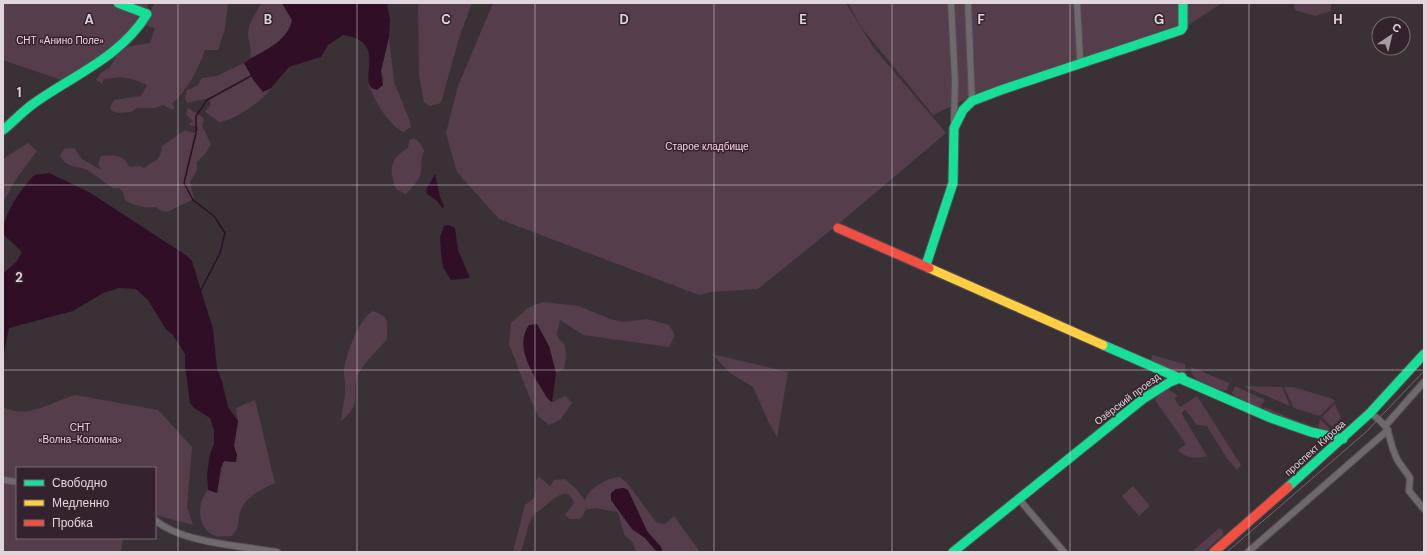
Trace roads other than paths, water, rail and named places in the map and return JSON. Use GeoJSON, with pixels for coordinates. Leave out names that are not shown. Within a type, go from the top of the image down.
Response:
{"type":"FeatureCollection","features":[{"type":"Feature","properties":{"kind":"street"},"geometry":{"type":"LineString","coordinates":[[3,130],[33,104],[95,64],[133,35],[142,25],[147,14],[118,3]]}},
{"type":"Feature","properties":{"kind":"street"},"geometry":{"type":"LineString","coordinates":[[926,265],[954,183],[955,80],[951,3]]}},
{"type":"Feature","properties":{"kind":"street"},"geometry":{"type":"LineString","coordinates":[[968,3],[972,101]]}},
{"type":"Feature","properties":{"kind":"street"},"geometry":{"type":"LineString","coordinates":[[1077,3],[1080,58]]}},
{"type":"Feature","properties":{"kind":"street"},"geometry":{"type":"LineString","coordinates":[[954,128],[963,110],[972,101],[1060,68],[1181,30],[1183,27],[1183,3]]}},
{"type":"Feature","properties":{"kind":"street"},"geometry":{"type":"LineString","coordinates":[[838,228],[926,265],[1042,319],[1302,430],[1343,439]]}},
{"type":"Feature","properties":{"kind":"street","name":"проспект Кирова"},"geometry":{"type":"LineString","coordinates":[[1214,552],[1343,439],[1370,413],[1424,354]]}},
{"type":"Feature","properties":{"kind":"street","name":"Озёрский проезд"},"geometry":{"type":"LineString","coordinates":[[953,552],[1018,498],[1143,399],[1170,382],[1182,378]]}},
{"type":"Feature","properties":{"kind":"street"},"geometry":{"type":"LineString","coordinates":[[1248,552],[1387,427],[1424,382]]}},
{"type":"Feature","properties":{"kind":"street"},"geometry":{"type":"LineString","coordinates":[[1370,413],[1387,427],[1396,457],[1410,478],[1409,491],[1424,509]]}},
{"type":"Feature","properties":{"kind":"street"},"geometry":{"type":"LineString","coordinates":[[3,480],[16,482]]}},
{"type":"Feature","properties":{"kind":"street"},"geometry":{"type":"LineString","coordinates":[[1018,498],[1064,552]]}},
{"type":"Feature","properties":{"kind":"street"},"geometry":{"type":"LineString","coordinates":[[156,521],[166,529],[193,538],[277,552]]}},
{"type":"Feature","properties":{"kind":"waterway"},"geometry":{"type":"LineString","coordinates":[[201,290],[220,253],[225,233],[214,216],[193,200],[184,183],[196,133],[196,116],[207,100],[251,76]]}},
{"type":"Feature","properties":{"kind":"tram line"},"geometry":{"type":"LineString","coordinates":[[1227,552],[1366,432],[1424,371]]}},
{"type":"Feature","properties":{"kind":"park label","name":"СНТ «Анино Поле»"},"geometry":{"type":"Point","coordinates":[60,40]}},
{"type":"Feature","properties":{"kind":"park label","name":"Старое кладбище"},"geometry":{"type":"Point","coordinates":[707,146]}},
{"type":"Feature","properties":{"kind":"park label","name":"СНТ «Волна-Коломна»"},"geometry":{"type":"Point","coordinates":[80,432]}}]}
